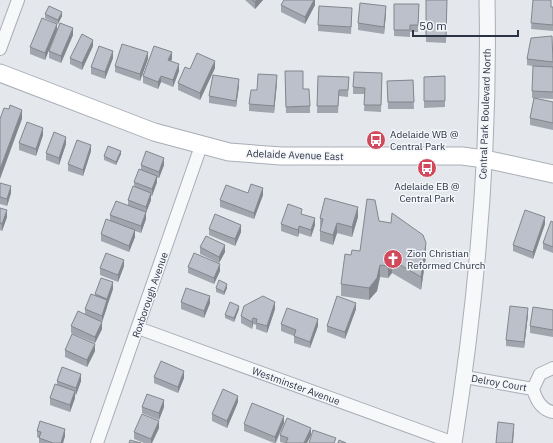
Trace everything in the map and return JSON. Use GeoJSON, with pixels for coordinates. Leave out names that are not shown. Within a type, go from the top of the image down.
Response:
{"type":"FeatureCollection","features":[{"type":"Feature","properties":{"kind":"main road","name":"Adelaide Avenue East"},"geometry":{"type":"LineString","coordinates":[[0,73],[154,132],[201,146],[229,152],[261,156],[462,156],[485,159],[553,174]]}},
{"type":"Feature","properties":{"kind":"street"},"geometry":{"type":"LineString","coordinates":[[0,50],[18,0]]}},
{"type":"Feature","properties":{"kind":"street","name":"Central Park Boulevard North"},"geometry":{"type":"LineString","coordinates":[[454,443],[465,377],[485,159],[487,0]]}},
{"type":"Feature","properties":{"kind":"street","name":"Roxborough Avenue"},"geometry":{"type":"LineString","coordinates":[[97,443],[201,146]]}},
{"type":"Feature","properties":{"kind":"street","name":"Westminster Avenue"},"geometry":{"type":"LineString","coordinates":[[138,328],[454,443]]}},
{"type":"Feature","properties":{"kind":"street","name":"Delroy Court"},"geometry":{"type":"LineString","coordinates":[[553,368],[540,374],[533,389],[536,400],[543,408],[553,412]]}},
{"type":"Feature","properties":{"kind":"street","name":"Delroy Court"},"geometry":{"type":"LineString","coordinates":[[465,377],[533,389]]}},
{"type":"Feature","properties":{"kind":"building"},"geometry":{"type":"Polygon","coordinates":[[[284,0],[314,0],[305,17],[281,5],[284,0]]]}},
{"type":"Feature","properties":{"kind":"building"},"geometry":{"type":"Polygon","coordinates":[[[426,0],[447,0],[446,36],[426,36],[426,0]]]}},
{"type":"Feature","properties":{"kind":"building"},"geometry":{"type":"Polygon","coordinates":[[[533,0],[551,0],[551,7],[553,7],[553,25],[531,23],[533,0]]]}},
{"type":"Feature","properties":{"kind":"building"},"geometry":{"type":"Polygon","coordinates":[[[360,3],[386,6],[384,27],[358,23],[360,3]]]}},
{"type":"Feature","properties":{"kind":"building"},"geometry":{"type":"Polygon","coordinates":[[[394,4],[419,4],[418,25],[410,25],[410,30],[394,30],[394,4]]]}},
{"type":"Feature","properties":{"kind":"building"},"geometry":{"type":"Polygon","coordinates":[[[49,6],[62,12],[58,20],[45,14],[49,6]]]}},
{"type":"Feature","properties":{"kind":"building"},"geometry":{"type":"Polygon","coordinates":[[[319,6],[352,8],[351,27],[318,25],[319,6]]]}},
{"type":"Feature","properties":{"kind":"building"},"geometry":{"type":"Polygon","coordinates":[[[42,18],[57,24],[45,53],[30,47],[42,18]]]}},
{"type":"Feature","properties":{"kind":"building"},"geometry":{"type":"Polygon","coordinates":[[[60,23],[73,28],[61,56],[49,51],[60,23]]]}},
{"type":"Feature","properties":{"kind":"building"},"geometry":{"type":"Polygon","coordinates":[[[82,34],[93,40],[82,63],[70,58],[82,34]]]}},
{"type":"Feature","properties":{"kind":"building"},"geometry":{"type":"Polygon","coordinates":[[[552,36],[553,62],[527,59],[531,38],[552,36]]]}},
{"type":"Feature","properties":{"kind":"building"},"geometry":{"type":"Polygon","coordinates":[[[122,44],[148,52],[140,74],[115,66],[122,44]]]}},
{"type":"Feature","properties":{"kind":"building"},"geometry":{"type":"Polygon","coordinates":[[[99,46],[113,51],[105,72],[91,67],[99,46]]]}},
{"type":"Feature","properties":{"kind":"building"},"geometry":{"type":"Polygon","coordinates":[[[154,46],[172,52],[168,60],[179,64],[173,80],[161,76],[158,82],[143,76],[154,46]]]}},
{"type":"Feature","properties":{"kind":"building"},"geometry":{"type":"Polygon","coordinates":[[[197,53],[215,61],[200,93],[178,83],[185,67],[190,69],[197,53]]]}},
{"type":"Feature","properties":{"kind":"building"},"geometry":{"type":"Polygon","coordinates":[[[533,66],[553,67],[553,92],[532,91],[533,66]]]}},
{"type":"Feature","properties":{"kind":"building"},"geometry":{"type":"Polygon","coordinates":[[[285,71],[303,71],[303,89],[309,89],[310,106],[286,107],[285,71]]]}},
{"type":"Feature","properties":{"kind":"building"},"geometry":{"type":"Polygon","coordinates":[[[354,72],[382,73],[381,105],[364,105],[365,88],[353,87],[354,72]]]}},
{"type":"Feature","properties":{"kind":"building"},"geometry":{"type":"Polygon","coordinates":[[[258,74],[277,75],[274,106],[249,104],[251,90],[257,90],[258,74]]]}},
{"type":"Feature","properties":{"kind":"building"},"geometry":{"type":"Polygon","coordinates":[[[213,75],[239,79],[236,101],[209,96],[213,75]]]}},
{"type":"Feature","properties":{"kind":"building"},"geometry":{"type":"Polygon","coordinates":[[[318,76],[349,77],[348,90],[339,90],[338,106],[317,106],[318,76]]]}},
{"type":"Feature","properties":{"kind":"building"},"geometry":{"type":"Polygon","coordinates":[[[445,76],[445,101],[424,101],[424,77],[445,76]]]}},
{"type":"Feature","properties":{"kind":"building"},"geometry":{"type":"Polygon","coordinates":[[[413,80],[414,102],[388,102],[387,81],[413,80]]]}},
{"type":"Feature","properties":{"kind":"building"},"geometry":{"type":"Polygon","coordinates":[[[534,98],[553,102],[553,123],[530,118],[534,98]]]}},
{"type":"Feature","properties":{"kind":"building"},"geometry":{"type":"Polygon","coordinates":[[[10,105],[22,110],[0,169],[0,119],[4,108],[9,109],[10,105]]]}},
{"type":"Feature","properties":{"kind":"building"},"geometry":{"type":"Polygon","coordinates":[[[27,122],[43,128],[36,149],[19,143],[27,122]]]}},
{"type":"Feature","properties":{"kind":"building"},"geometry":{"type":"Polygon","coordinates":[[[54,132],[66,137],[59,158],[46,153],[54,132]]]}},
{"type":"Feature","properties":{"kind":"building"},"geometry":{"type":"Polygon","coordinates":[[[77,140],[91,145],[83,170],[68,164],[77,140]]]}},
{"type":"Feature","properties":{"kind":"building"},"geometry":{"type":"Polygon","coordinates":[[[108,146],[121,151],[116,162],[104,156],[108,146]]]}},
{"type":"Feature","properties":{"kind":"building"},"geometry":{"type":"Polygon","coordinates":[[[146,151],[164,158],[159,172],[141,165],[146,151]]]}},
{"type":"Feature","properties":{"kind":"building"},"geometry":{"type":"Polygon","coordinates":[[[139,169],[157,176],[152,189],[134,182],[139,169]]]}},
{"type":"Feature","properties":{"kind":"building"},"geometry":{"type":"Polygon","coordinates":[[[0,183],[11,186],[7,199],[0,197],[0,183]]]}},
{"type":"Feature","properties":{"kind":"building"},"geometry":{"type":"Polygon","coordinates":[[[251,184],[263,188],[254,213],[220,200],[226,185],[248,193],[251,184]]]}},
{"type":"Feature","properties":{"kind":"building"},"geometry":{"type":"Polygon","coordinates":[[[133,186],[151,193],[146,207],[128,200],[133,186]]]}},
{"type":"Feature","properties":{"kind":"building"},"geometry":{"type":"Polygon","coordinates":[[[325,198],[358,207],[352,227],[337,223],[333,235],[320,231],[323,219],[320,218],[325,198]]]}},
{"type":"Feature","properties":{"kind":"building","name":"Zion Christian Reformed Church"},"geometry":{"type":"Polygon","coordinates":[[[367,199],[375,200],[379,221],[391,223],[392,213],[423,235],[426,243],[421,277],[392,260],[388,266],[380,265],[377,278],[369,288],[341,284],[345,254],[351,255],[352,250],[360,251],[367,199]]]}},
{"type":"Feature","properties":{"kind":"building"},"geometry":{"type":"Polygon","coordinates":[[[116,201],[146,212],[141,226],[110,215],[116,201]]]}},
{"type":"Feature","properties":{"kind":"building"},"geometry":{"type":"Polygon","coordinates":[[[288,204],[302,209],[301,214],[315,218],[311,230],[299,226],[298,230],[281,224],[288,204]]]}},
{"type":"Feature","properties":{"kind":"building"},"geometry":{"type":"Polygon","coordinates":[[[0,208],[7,210],[2,224],[0,223],[0,208]]]}},
{"type":"Feature","properties":{"kind":"building"},"geometry":{"type":"Polygon","coordinates":[[[525,210],[545,217],[533,252],[513,245],[525,210]]]}},
{"type":"Feature","properties":{"kind":"building"},"geometry":{"type":"Polygon","coordinates":[[[215,214],[241,225],[235,239],[209,229],[215,214]]]}},
{"type":"Feature","properties":{"kind":"building"},"geometry":{"type":"Polygon","coordinates":[[[106,219],[135,230],[129,246],[101,234],[106,219]]]}},
{"type":"Feature","properties":{"kind":"building"},"geometry":{"type":"Polygon","coordinates":[[[551,221],[553,222],[553,247],[543,243],[551,221]]]}},
{"type":"Feature","properties":{"kind":"building"},"geometry":{"type":"Polygon","coordinates":[[[206,236],[225,245],[219,257],[200,247],[206,236]]]}},
{"type":"Feature","properties":{"kind":"building"},"geometry":{"type":"Polygon","coordinates":[[[106,253],[124,260],[118,275],[100,268],[106,253]]]}},
{"type":"Feature","properties":{"kind":"building"},"geometry":{"type":"Polygon","coordinates":[[[194,253],[220,264],[214,278],[188,267],[194,253]]]}},
{"type":"Feature","properties":{"kind":"building"},"geometry":{"type":"Polygon","coordinates":[[[101,278],[113,282],[107,299],[95,294],[101,278]]]}},
{"type":"Feature","properties":{"kind":"building"},"geometry":{"type":"Polygon","coordinates":[[[219,280],[227,284],[224,292],[216,288],[219,280]]]}},
{"type":"Feature","properties":{"kind":"building"},"geometry":{"type":"Polygon","coordinates":[[[186,288],[210,296],[204,311],[181,302],[186,288]]]}},
{"type":"Feature","properties":{"kind":"building"},"geometry":{"type":"Polygon","coordinates":[[[91,294],[107,300],[102,316],[85,309],[91,294]]]}},
{"type":"Feature","properties":{"kind":"building"},"geometry":{"type":"Polygon","coordinates":[[[263,296],[275,302],[267,326],[256,323],[257,319],[253,318],[252,322],[241,316],[244,306],[263,296]]]}},
{"type":"Feature","properties":{"kind":"building"},"geometry":{"type":"Polygon","coordinates":[[[337,296],[356,303],[345,332],[327,326],[337,296]]]}},
{"type":"Feature","properties":{"kind":"building"},"geometry":{"type":"Polygon","coordinates":[[[230,302],[239,306],[234,318],[225,315],[230,302]]]}},
{"type":"Feature","properties":{"kind":"building"},"geometry":{"type":"Polygon","coordinates":[[[510,306],[528,308],[524,342],[506,340],[510,306]]]}},
{"type":"Feature","properties":{"kind":"building"},"geometry":{"type":"Polygon","coordinates":[[[533,307],[553,310],[553,330],[530,326],[533,307]]]}},
{"type":"Feature","properties":{"kind":"building"},"geometry":{"type":"Polygon","coordinates":[[[287,308],[318,319],[310,342],[294,336],[296,330],[281,324],[287,308]]]}},
{"type":"Feature","properties":{"kind":"building"},"geometry":{"type":"Polygon","coordinates":[[[78,311],[102,322],[95,337],[71,326],[78,311]]]}},
{"type":"Feature","properties":{"kind":"building"},"geometry":{"type":"Polygon","coordinates":[[[72,334],[95,344],[87,360],[65,350],[72,334]]]}},
{"type":"Feature","properties":{"kind":"building"},"geometry":{"type":"Polygon","coordinates":[[[161,361],[184,371],[178,387],[154,377],[161,361]]]}},
{"type":"Feature","properties":{"kind":"building"},"geometry":{"type":"Polygon","coordinates":[[[62,367],[81,374],[76,388],[57,381],[62,367]]]}},
{"type":"Feature","properties":{"kind":"building"},"geometry":{"type":"Polygon","coordinates":[[[55,384],[75,391],[70,405],[50,398],[55,384]]]}},
{"type":"Feature","properties":{"kind":"building"},"geometry":{"type":"Polygon","coordinates":[[[223,389],[238,396],[227,421],[212,414],[223,389]]]}},
{"type":"Feature","properties":{"kind":"building"},"geometry":{"type":"Polygon","coordinates":[[[147,394],[164,400],[159,413],[142,407],[147,394]]]}},
{"type":"Feature","properties":{"kind":"building"},"geometry":{"type":"Polygon","coordinates":[[[252,403],[284,416],[275,437],[244,424],[252,403]]]}},
{"type":"Feature","properties":{"kind":"building"},"geometry":{"type":"Polygon","coordinates":[[[142,414],[159,421],[151,439],[134,432],[142,414]]]}},
{"type":"Feature","properties":{"kind":"building"},"geometry":{"type":"Polygon","coordinates":[[[287,418],[311,428],[304,443],[286,443],[288,438],[280,435],[287,418]]]}},
{"type":"Feature","properties":{"kind":"building"},"geometry":{"type":"Polygon","coordinates":[[[40,421],[65,429],[61,443],[53,443],[39,438],[41,432],[37,431],[40,421]]]}},
{"type":"Feature","properties":{"kind":"building"},"geometry":{"type":"Polygon","coordinates":[[[498,422],[514,424],[512,443],[496,443],[498,422]]]}},
{"type":"Feature","properties":{"kind":"building"},"geometry":{"type":"Polygon","coordinates":[[[313,430],[336,438],[334,443],[309,443],[313,430]]]}},
{"type":"Feature","properties":{"kind":"building"},"geometry":{"type":"Polygon","coordinates":[[[130,440],[141,443],[129,443],[130,440]]]}},
{"type":"Feature","properties":{"kind":"building"},"geometry":{"type":"Polygon","coordinates":[[[339,440],[346,443],[338,443],[339,440]]]}},
{"type":"Feature","properties":{"kind":"place","name":"Adelaide WB @ Central Park"},"geometry":{"type":"Point","coordinates":[376,140]}},
{"type":"Feature","properties":{"kind":"place","name":"Adelaide EB @ Central Park"},"geometry":{"type":"Point","coordinates":[427,168]}},
{"type":"Feature","properties":{"kind":"place","name":"Zion Christian Reformed Church"},"geometry":{"type":"Point","coordinates":[393,259]}}]}
